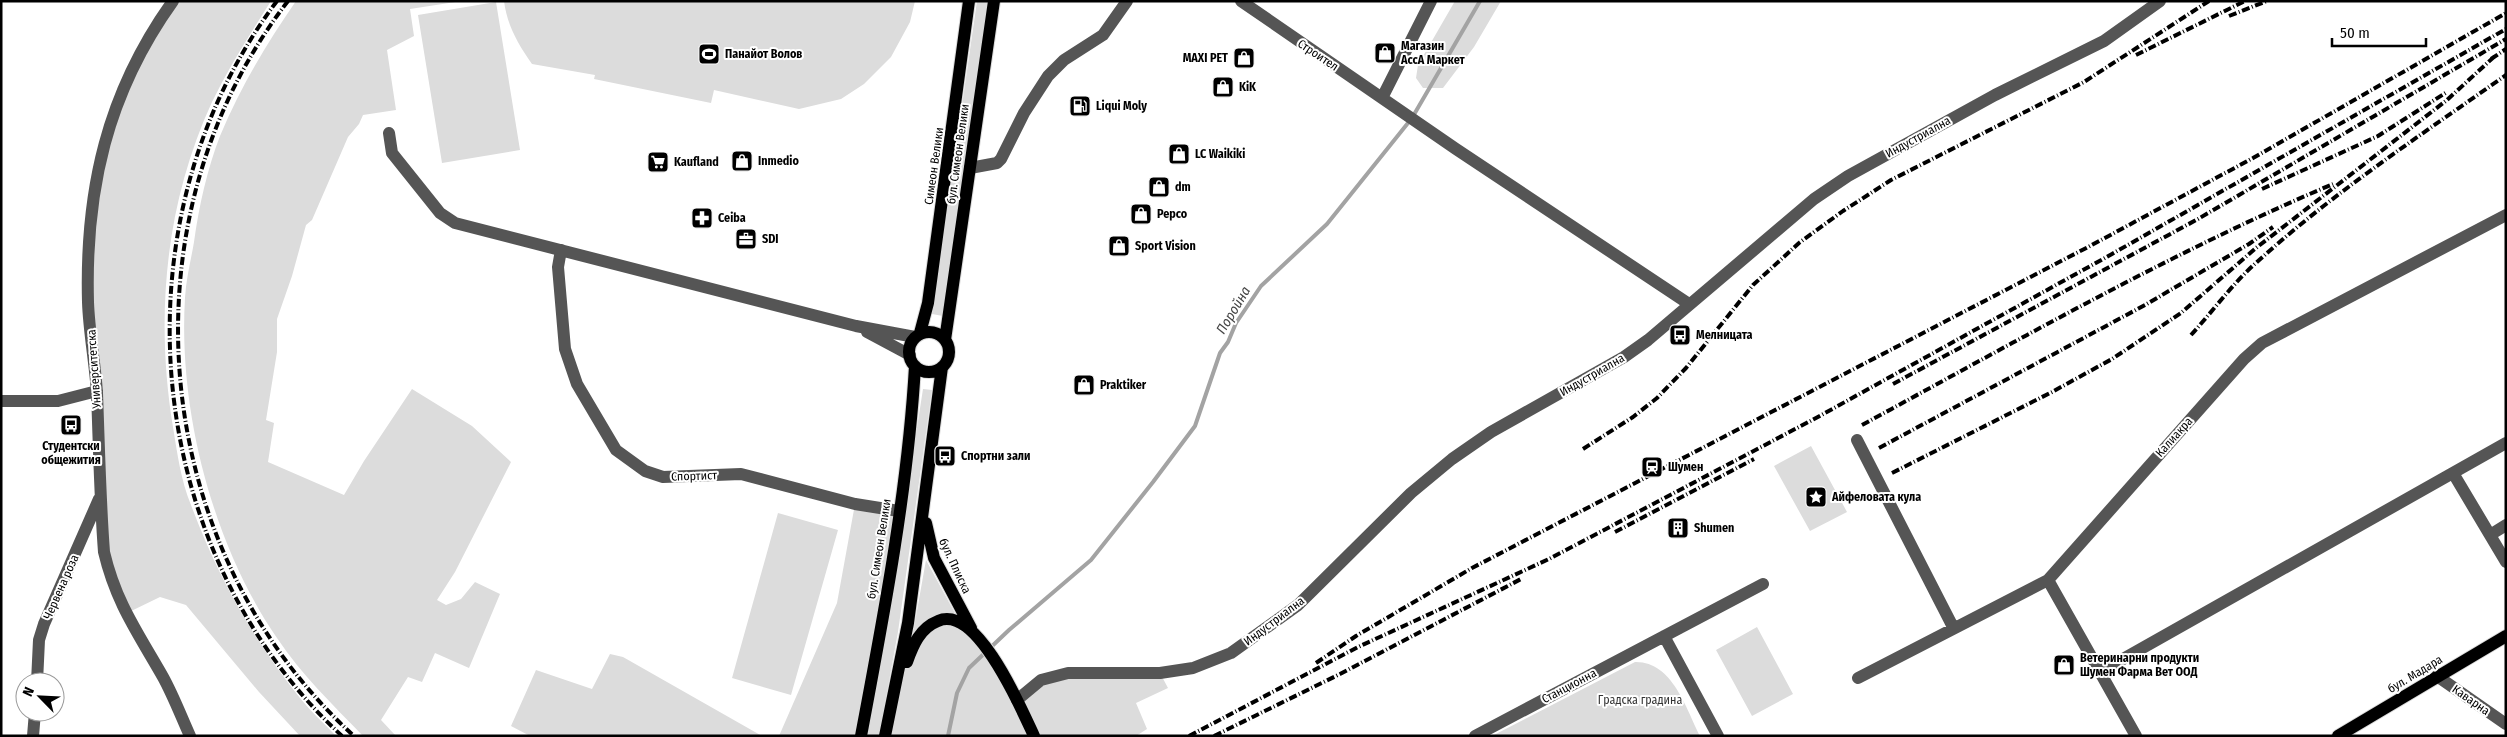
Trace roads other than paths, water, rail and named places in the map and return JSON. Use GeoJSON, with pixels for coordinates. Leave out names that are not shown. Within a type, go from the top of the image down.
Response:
{"type":"FeatureCollection","features":[{"type":"Feature","properties":{"kind":"main road","name":"Симеон Велики"},"geometry":{"type":"LineString","coordinates":[[918,335],[928,303],[969,1]]}},
{"type":"Feature","properties":{"kind":"main road","name":"бул. Симеон Велики"},"geometry":{"type":"LineString","coordinates":[[945,340],[994,1]]}},
{"type":"Feature","properties":{"kind":"main road"},"geometry":{"type":"LineString","coordinates":[[885,736],[908,623],[942,367],[949,351],[945,340],[937,333],[918,335],[912,343],[912,360],[931,371],[942,367]]}},
{"type":"Feature","properties":{"kind":"main road","name":"бул. Симеон Велики"},"geometry":{"type":"LineString","coordinates":[[861,736],[877,654],[899,511],[912,360]]}},
{"type":"Feature","properties":{"kind":"main road","name":"бул. Плиска"},"geometry":{"type":"LineString","coordinates":[[924,508],[928,539],[934,558],[974,632]]}},
{"type":"Feature","properties":{"kind":"main road"},"geometry":{"type":"LineString","coordinates":[[885,736],[912,645],[932,623],[942,619],[955,618],[974,632],[1003,673],[1034,736]]}},
{"type":"Feature","properties":{"kind":"main road","name":"бул. Мадара"},"geometry":{"type":"LineString","coordinates":[[2338,736],[2437,676],[2505,638]]}},
{"type":"Feature","properties":{"kind":"street","name":"Университетска"},"geometry":{"type":"LineString","coordinates":[[173,1],[148,39],[122,93],[101,154],[88,227],[88,303],[96,392],[104,552],[108,571],[125,614],[163,678],[190,736]]}},
{"type":"Feature","properties":{"kind":"street"},"geometry":{"type":"LineString","coordinates":[[970,168],[997,163],[1001,159],[1024,113],[1048,76],[1071,55],[1103,35],[1127,1]]}},
{"type":"Feature","properties":{"kind":"street","name":"Строител"},"geometry":{"type":"LineString","coordinates":[[1240,1],[1437,136],[1689,304]]}},
{"type":"Feature","properties":{"kind":"street"},"geometry":{"type":"LineString","coordinates":[[1382,98],[1431,1]]}},
{"type":"Feature","properties":{"kind":"street","name":"Индустриална"},"geometry":{"type":"LineString","coordinates":[[1017,700],[1041,680],[1068,673],[1160,673],[1193,668],[1231,653],[1298,605],[1411,493],[1452,459],[1491,432],[1624,357],[1648,340],[1814,198],[1995,95],[2104,40],[2160,1]]}},
{"type":"Feature","properties":{"kind":"street"},"geometry":{"type":"LineString","coordinates":[[389,133],[392,153],[440,213],[456,223],[856,326],[918,335]]}},
{"type":"Feature","properties":{"kind":"street","name":"Калиакра"},"geometry":{"type":"LineString","coordinates":[[1858,678],[1953,627],[2048,580],[2244,359],[2262,343],[2506,215]]}},
{"type":"Feature","properties":{"kind":"street","name":"Спортист"},"geometry":{"type":"LineString","coordinates":[[561,250],[558,267],[565,349],[577,384],[616,450],[646,471],[663,477],[741,474],[855,504],[899,511]]}},
{"type":"Feature","properties":{"kind":"street"},"geometry":{"type":"LineString","coordinates":[[856,326],[912,360]]}},
{"type":"Feature","properties":{"kind":"street"},"geometry":{"type":"LineString","coordinates":[[1,401],[58,401],[96,392]]}},
{"type":"Feature","properties":{"kind":"street"},"geometry":{"type":"LineString","coordinates":[[1857,440],[1953,627]]}},
{"type":"Feature","properties":{"kind":"street"},"geometry":{"type":"LineString","coordinates":[[2100,672],[2506,443]]}},
{"type":"Feature","properties":{"kind":"street"},"geometry":{"type":"LineString","coordinates":[[2454,473],[2506,562]]}},
{"type":"Feature","properties":{"kind":"street","name":"Червена роза"},"geometry":{"type":"LineString","coordinates":[[37,672],[39,640],[44,624],[100,496]]}},
{"type":"Feature","properties":{"kind":"street"},"geometry":{"type":"LineString","coordinates":[[2490,535],[2506,526]]}},
{"type":"Feature","properties":{"kind":"street"},"geometry":{"type":"LineString","coordinates":[[2048,580],[2136,736]]}},
{"type":"Feature","properties":{"kind":"street","name":"Станционна"},"geometry":{"type":"LineString","coordinates":[[1475,736],[1762,584]]}},
{"type":"Feature","properties":{"kind":"street"},"geometry":{"type":"LineString","coordinates":[[1664,636],[1718,736]]}},
{"type":"Feature","properties":{"kind":"street","name":"Каварна"},"geometry":{"type":"LineString","coordinates":[[2437,676],[2506,724]]}},
{"type":"Feature","properties":{"kind":"street"},"geometry":{"type":"LineString","coordinates":[[34,736],[35,722]]}},
{"type":"Feature","properties":{"kind":"waterway","name":"Поройна"},"geometry":{"type":"LineString","coordinates":[[948,736],[957,693],[969,668],[1009,630],[1091,560],[1153,482],[1195,426],[1220,353],[1228,342],[1236,323],[1261,286],[1327,224],[1412,118],[1480,1]]}},
{"type":"Feature","properties":{"kind":"railway"},"geometry":{"type":"LineString","coordinates":[[277,1],[224,88],[189,182],[172,280],[172,380],[189,479],[223,573],[274,660],[342,736]]}},
{"type":"Feature","properties":{"kind":"railway"},"geometry":{"type":"LineString","coordinates":[[288,1],[234,88],[198,182],[180,281],[180,381],[198,480],[233,574],[285,660],[354,736]]}},
{"type":"Feature","properties":{"kind":"railway"},"geometry":{"type":"LineString","coordinates":[[1583,449],[1633,417],[1657,398],[1686,368],[1753,285],[1799,243],[1843,211],[1891,180],[2084,82],[2209,1]]}},
{"type":"Feature","properties":{"kind":"railway"},"geometry":{"type":"LineString","coordinates":[[2136,55],[2245,1]]}},
{"type":"Feature","properties":{"kind":"railway"},"geometry":{"type":"LineString","coordinates":[[2229,16],[2267,1]]}},
{"type":"Feature","properties":{"kind":"railway"},"geometry":{"type":"LineString","coordinates":[[1316,663],[1356,636],[1472,568],[2090,246],[2253,158],[2506,13]]}},
{"type":"Feature","properties":{"kind":"railway"},"geometry":{"type":"LineString","coordinates":[[1189,736],[1358,647],[1549,559],[1816,418],[2112,254],[2506,29]]}},
{"type":"Feature","properties":{"kind":"railway"},"geometry":{"type":"LineString","coordinates":[[1893,384],[2198,219],[2506,39]]}},
{"type":"Feature","properties":{"kind":"railway"},"geometry":{"type":"LineString","coordinates":[[2491,59],[2506,49]]}},
{"type":"Feature","properties":{"kind":"railway"},"geometry":{"type":"LineString","coordinates":[[1892,473],[2052,392],[2112,359],[2181,313],[2256,248],[2447,100],[2496,55]]}},
{"type":"Feature","properties":{"kind":"railway"},"geometry":{"type":"LineString","coordinates":[[2191,335],[2240,279],[2286,236],[2378,165],[2506,75]]}},
{"type":"Feature","properties":{"kind":"railway"},"geometry":{"type":"LineString","coordinates":[[2262,189],[2378,136],[2447,92]]}},
{"type":"Feature","properties":{"kind":"railway"},"geometry":{"type":"LineString","coordinates":[[1862,425],[2153,268],[2333,184]]}},
{"type":"Feature","properties":{"kind":"railway"},"geometry":{"type":"LineString","coordinates":[[1879,448],[2145,305],[2249,244],[2273,227]]}},
{"type":"Feature","properties":{"kind":"railway"},"geometry":{"type":"LineString","coordinates":[[1615,532],[1754,459]]}},
{"type":"Feature","properties":{"kind":"railway"},"geometry":{"type":"LineString","coordinates":[[1214,736],[1340,674],[1521,579]]}},
{"type":"Feature","properties":{"kind":"place","name":"Магазин АссА Маркет"},"geometry":{"type":"Point","coordinates":[1385,53]}},
{"type":"Feature","properties":{"kind":"place","name":"Панайот Волов"},"geometry":{"type":"Point","coordinates":[709,54]}},
{"type":"Feature","properties":{"kind":"place","name":"MAXI PET"},"geometry":{"type":"Point","coordinates":[1244,58]}},
{"type":"Feature","properties":{"kind":"place","name":"KiK"},"geometry":{"type":"Point","coordinates":[1223,87]}},
{"type":"Feature","properties":{"kind":"place","name":"Liqui Moly"},"geometry":{"type":"Point","coordinates":[1080,106]}},
{"type":"Feature","properties":{"kind":"place","name":"LC Waikiki"},"geometry":{"type":"Point","coordinates":[1179,154]}},
{"type":"Feature","properties":{"kind":"place","name":"Inmedio"},"geometry":{"type":"Point","coordinates":[742,161]}},
{"type":"Feature","properties":{"kind":"place","name":"Kaufland"},"geometry":{"type":"Point","coordinates":[658,162]}},
{"type":"Feature","properties":{"kind":"place","name":"dm"},"geometry":{"type":"Point","coordinates":[1159,187]}},
{"type":"Feature","properties":{"kind":"place","name":"Pepco"},"geometry":{"type":"Point","coordinates":[1141,214]}},
{"type":"Feature","properties":{"kind":"place","name":"Ceiba"},"geometry":{"type":"Point","coordinates":[702,218]}},
{"type":"Feature","properties":{"kind":"place","name":"SDI"},"geometry":{"type":"Point","coordinates":[746,239]}},
{"type":"Feature","properties":{"kind":"place","name":"Sport Vision"},"geometry":{"type":"Point","coordinates":[1119,246]}},
{"type":"Feature","properties":{"kind":"place","name":"Мелницата"},"geometry":{"type":"Point","coordinates":[1680,335]}},
{"type":"Feature","properties":{"kind":"place","name":"Praktiker"},"geometry":{"type":"Point","coordinates":[1084,385]}},
{"type":"Feature","properties":{"kind":"place","name":"Студентски общежития"},"geometry":{"type":"Point","coordinates":[71,425]}},
{"type":"Feature","properties":{"kind":"place","name":"Спортни зали"},"geometry":{"type":"Point","coordinates":[945,456]}},
{"type":"Feature","properties":{"kind":"place","name":"Шумен"},"geometry":{"type":"Point","coordinates":[1652,467]}},
{"type":"Feature","properties":{"kind":"place","name":"Айфеловата кула"},"geometry":{"type":"Point","coordinates":[1816,497]}},
{"type":"Feature","properties":{"kind":"place","name":"Shumen"},"geometry":{"type":"Point","coordinates":[1678,528]}},
{"type":"Feature","properties":{"kind":"place","name":"Ветеринарни продукти Шумен Фарма Вет ООД"},"geometry":{"type":"Point","coordinates":[2064,665]}},
{"type":"Feature","properties":{"kind":"park label","name":"Градска градина"},"geometry":{"type":"Point","coordinates":[1640,700]}}]}
